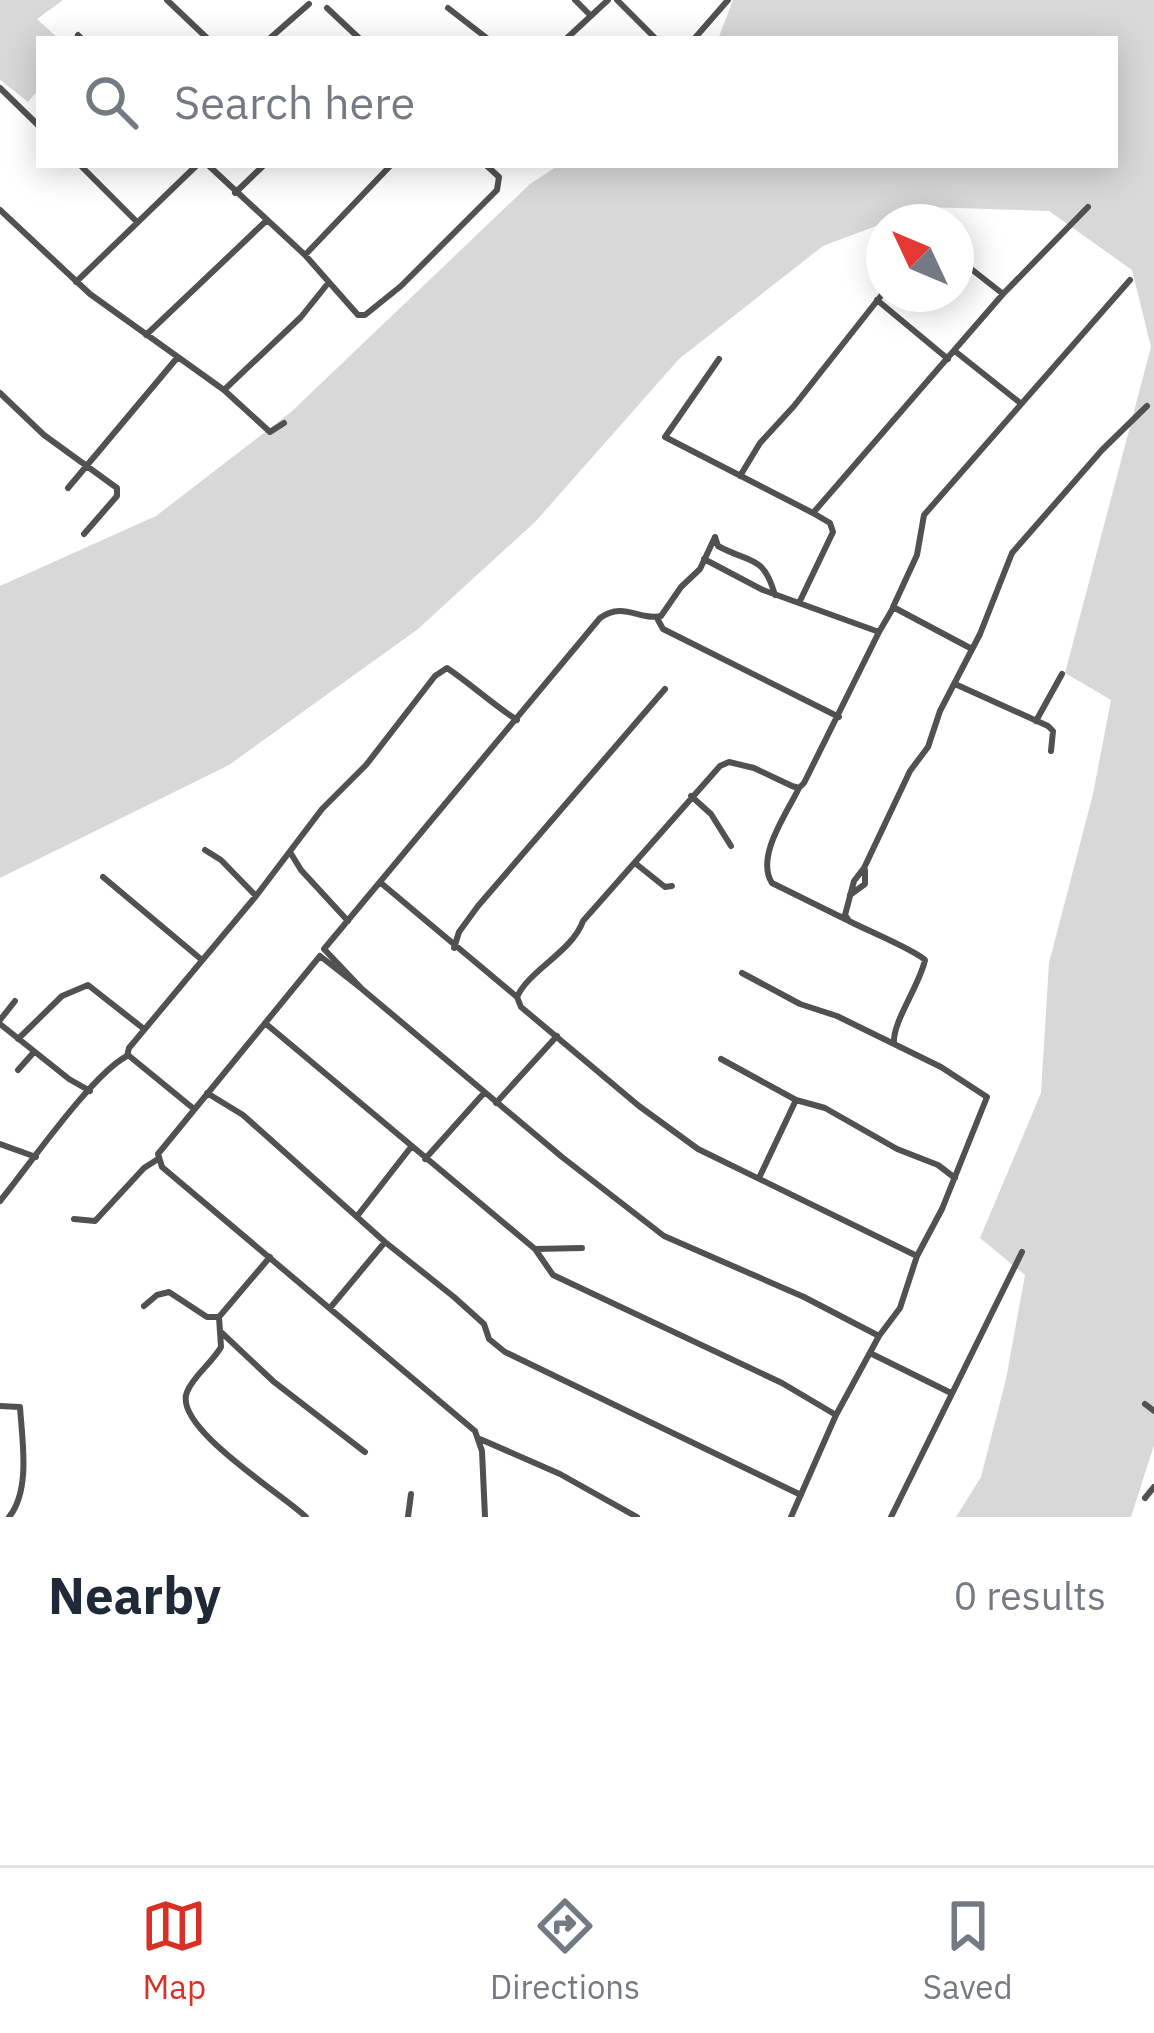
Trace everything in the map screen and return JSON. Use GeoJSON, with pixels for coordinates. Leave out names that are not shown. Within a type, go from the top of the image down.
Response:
{"type":"FeatureCollection","features":[{"type":"Feature","properties":{"kind":"street"},"geometry":{"type":"LineString","coordinates":[[166,0],[205,36]]}},
{"type":"Feature","properties":{"kind":"street"},"geometry":{"type":"LineString","coordinates":[[575,0],[591,16]]}},
{"type":"Feature","properties":{"kind":"street"},"geometry":{"type":"LineString","coordinates":[[569,36],[613,0],[653,36]]}},
{"type":"Feature","properties":{"kind":"street"},"geometry":{"type":"LineString","coordinates":[[697,36],[728,0]]}},
{"type":"Feature","properties":{"kind":"street"},"geometry":{"type":"LineString","coordinates":[[272,36],[309,4]]}},
{"type":"Feature","properties":{"kind":"street"},"geometry":{"type":"LineString","coordinates":[[327,8],[357,36]]}},
{"type":"Feature","properties":{"kind":"street"},"geometry":{"type":"LineString","coordinates":[[448,8],[484,36]]}},
{"type":"Feature","properties":{"kind":"street"},"geometry":{"type":"LineString","coordinates":[[0,88],[36,123]]}},
{"type":"Feature","properties":{"kind":"street"},"geometry":{"type":"LineString","coordinates":[[83,168],[137,222]]}},
{"type":"Feature","properties":{"kind":"street"},"geometry":{"type":"LineString","coordinates":[[76,281],[194,168]]}},
{"type":"Feature","properties":{"kind":"street"},"geometry":{"type":"LineString","coordinates":[[211,168],[305,255],[358,315],[376,308],[497,190],[499,177],[489,168]]}},
{"type":"Feature","properties":{"kind":"street"},"geometry":{"type":"LineString","coordinates":[[235,193],[261,168]]}},
{"type":"Feature","properties":{"kind":"street"},"geometry":{"type":"LineString","coordinates":[[305,255],[388,168]]}},
{"type":"Feature","properties":{"kind":"street"},"geometry":{"type":"LineString","coordinates":[[813,513],[1003,295],[1088,207]]}},
{"type":"Feature","properties":{"kind":"street"},"geometry":{"type":"LineString","coordinates":[[0,210],[76,281],[224,390],[270,432],[284,423]]}},
{"type":"Feature","properties":{"kind":"street"},"geometry":{"type":"LineString","coordinates":[[146,335],[266,220]]}},
{"type":"Feature","properties":{"kind":"street"},"geometry":{"type":"LineString","coordinates":[[974,272],[1003,295]]}},
{"type":"Feature","properties":{"kind":"street"},"geometry":{"type":"LineString","coordinates":[[894,1044],[895,1027],[914,995],[924,957],[772,884],[767,877],[767,857],[893,607],[916,555],[924,515],[1130,280]]}},
{"type":"Feature","properties":{"kind":"street"},"geometry":{"type":"LineString","coordinates":[[224,390],[301,316],[328,282]]}},
{"type":"Feature","properties":{"kind":"street"},"geometry":{"type":"LineString","coordinates":[[740,476],[760,442],[868,312]]}},
{"type":"Feature","properties":{"kind":"street"},"geometry":{"type":"LineString","coordinates":[[892,312],[949,359]]}},
{"type":"Feature","properties":{"kind":"street"},"geometry":{"type":"LineString","coordinates":[[956,352],[1020,402]]}},
{"type":"Feature","properties":{"kind":"street"},"geometry":{"type":"LineString","coordinates":[[68,488],[177,358]]}},
{"type":"Feature","properties":{"kind":"street"},"geometry":{"type":"LineString","coordinates":[[719,359],[664,436],[830,523],[833,532],[799,603]]}},
{"type":"Feature","properties":{"kind":"street"},"geometry":{"type":"LineString","coordinates":[[0,393],[44,435],[119,492],[83,534]]}},
{"type":"Feature","properties":{"kind":"street"},"geometry":{"type":"LineString","coordinates":[[849,921],[845,915],[854,881],[910,771],[928,747],[1012,553],[1147,406]]}},
{"type":"Feature","properties":{"kind":"street"},"geometry":{"type":"LineString","coordinates":[[658,618],[700,569],[715,537],[718,546],[766,567],[775,595]]}},
{"type":"Feature","properties":{"kind":"street"},"geometry":{"type":"LineString","coordinates":[[705,557],[715,568],[775,595],[879,632]]}},
{"type":"Feature","properties":{"kind":"street"},"geometry":{"type":"LineString","coordinates":[[700,569],[715,568]]}},
{"type":"Feature","properties":{"kind":"street"},"geometry":{"type":"LineString","coordinates":[[893,607],[972,650]]}},
{"type":"Feature","properties":{"kind":"street"},"geometry":{"type":"LineString","coordinates":[[362,988],[324,950],[604,615],[627,609],[658,618],[663,629],[838,717]]}},
{"type":"Feature","properties":{"kind":"street"},"geometry":{"type":"LineString","coordinates":[[0,1201],[90,1091],[128,1055],[442,670],[453,672],[517,720]]}},
{"type":"Feature","properties":{"kind":"street"},"geometry":{"type":"LineString","coordinates":[[1036,721],[1062,674]]}},
{"type":"Feature","properties":{"kind":"street"},"geometry":{"type":"LineString","coordinates":[[955,684],[1052,731],[1051,751]]}},
{"type":"Feature","properties":{"kind":"street"},"geometry":{"type":"LineString","coordinates":[[454,948],[478,906],[664,689]]}},
{"type":"Feature","properties":{"kind":"street"},"geometry":{"type":"LineString","coordinates":[[517,998],[522,986],[546,968],[692,796],[729,762],[799,788]]}},
{"type":"Feature","properties":{"kind":"street"},"geometry":{"type":"LineString","coordinates":[[692,796],[711,814],[730,846]]}},
{"type":"Feature","properties":{"kind":"street"},"geometry":{"type":"LineString","coordinates":[[205,850],[256,896]]}},
{"type":"Feature","properties":{"kind":"street"},"geometry":{"type":"LineString","coordinates":[[290,852],[348,921]]}},
{"type":"Feature","properties":{"kind":"street"},"geometry":{"type":"LineString","coordinates":[[635,862],[665,886],[672,886]]}},
{"type":"Feature","properties":{"kind":"street"},"geometry":{"type":"LineString","coordinates":[[103,877],[202,960]]}},
{"type":"Feature","properties":{"kind":"street"},"geometry":{"type":"LineString","coordinates":[[381,883],[677,1135],[917,1256]]}},
{"type":"Feature","properties":{"kind":"street"},"geometry":{"type":"LineString","coordinates":[[74,1219],[95,1220],[144,1168],[158,1160],[161,1149],[320,956],[664,1236],[804,1297],[879,1336]]}},
{"type":"Feature","properties":{"kind":"street"},"geometry":{"type":"LineString","coordinates":[[742,973],[894,1044],[987,1097],[917,1256],[900,1308],[879,1336],[836,1415],[790,1517]]}},
{"type":"Feature","properties":{"kind":"street"},"geometry":{"type":"LineString","coordinates":[[18,1039],[62,996],[83,986],[93,988],[144,1030]]}},
{"type":"Feature","properties":{"kind":"street"},"geometry":{"type":"LineString","coordinates":[[15,1001],[0,1022],[90,1091]]}},
{"type":"Feature","properties":{"kind":"street"},"geometry":{"type":"LineString","coordinates":[[265,1023],[535,1250],[553,1275],[782,1383],[836,1415]]}},
{"type":"Feature","properties":{"kind":"street"},"geometry":{"type":"LineString","coordinates":[[496,1103],[557,1036]]}},
{"type":"Feature","properties":{"kind":"street"},"geometry":{"type":"LineString","coordinates":[[18,1070],[34,1052]]}},
{"type":"Feature","properties":{"kind":"street"},"geometry":{"type":"LineString","coordinates":[[128,1055],[194,1109]]}},
{"type":"Feature","properties":{"kind":"street"},"geometry":{"type":"LineString","coordinates":[[721,1059],[955,1178]]}},
{"type":"Feature","properties":{"kind":"street"},"geometry":{"type":"LineString","coordinates":[[207,1093],[243,1115],[484,1324],[489,1339],[505,1352],[801,1495]]}},
{"type":"Feature","properties":{"kind":"street"},"geometry":{"type":"LineString","coordinates":[[425,1159],[484,1093]]}},
{"type":"Feature","properties":{"kind":"street"},"geometry":{"type":"LineString","coordinates":[[759,1179],[796,1100]]}},
{"type":"Feature","properties":{"kind":"street"},"geometry":{"type":"LineString","coordinates":[[0,1144],[36,1157]]}},
{"type":"Feature","properties":{"kind":"street"},"geometry":{"type":"LineString","coordinates":[[358,1215],[411,1147]]}},
{"type":"Feature","properties":{"kind":"street"},"geometry":{"type":"LineString","coordinates":[[158,1160],[479,1439],[560,1474],[637,1517]]}},
{"type":"Feature","properties":{"kind":"street"},"geometry":{"type":"LineString","coordinates":[[330,1308],[385,1242]]}},
{"type":"Feature","properties":{"kind":"street"},"geometry":{"type":"LineString","coordinates":[[535,1250],[582,1248]]}},
{"type":"Feature","properties":{"kind":"street"},"geometry":{"type":"LineString","coordinates":[[891,1517],[1022,1252]]}},
{"type":"Feature","properties":{"kind":"street"},"geometry":{"type":"LineString","coordinates":[[270,1257],[219,1317],[221,1347],[187,1391],[185,1402],[218,1446],[306,1517]]}},
{"type":"Feature","properties":{"kind":"street"},"geometry":{"type":"LineString","coordinates":[[144,1306],[169,1292],[208,1317],[219,1317]]}},
{"type":"Feature","properties":{"kind":"street"},"geometry":{"type":"LineString","coordinates":[[219,1330],[273,1381],[365,1452]]}},
{"type":"Feature","properties":{"kind":"street"},"geometry":{"type":"LineString","coordinates":[[869,1353],[952,1393]]}},
{"type":"Feature","properties":{"kind":"street"},"geometry":{"type":"LineString","coordinates":[[1145,1404],[1154,1411]]}},
{"type":"Feature","properties":{"kind":"street"},"geometry":{"type":"LineString","coordinates":[[0,1406],[20,1407],[20,1489],[9,1517]]}},
{"type":"Feature","properties":{"kind":"street"},"geometry":{"type":"LineString","coordinates":[[479,1439],[485,1517]]}},
{"type":"Feature","properties":{"kind":"street"},"geometry":{"type":"LineString","coordinates":[[1145,1498],[1154,1487]]}},
{"type":"Feature","properties":{"kind":"street"},"geometry":{"type":"LineString","coordinates":[[408,1517],[412,1495]]}},
{"type":"Feature","properties":{"kind":"shaded area"},"geometry":{"type":"Polygon","coordinates":[[[0,0],[63,0],[37,19],[56,36],[36,36],[36,93],[28,102],[0,80],[0,0]]]}},
{"type":"Feature","properties":{"kind":"shaded area"},"geometry":{"type":"Polygon","coordinates":[[[733,0],[1154,0],[1154,1445],[1131,1517],[956,1517],[981,1477],[1025,1275],[980,1238],[1041,1093],[1049,963],[1093,794],[1111,700],[1065,673],[1151,347],[1132,270],[1049,211],[974,209],[974,204],[866,204],[866,230],[823,246],[679,359],[536,521],[418,629],[229,765],[0,878],[0,586],[156,516],[291,412],[530,184],[554,168],[1118,168],[1118,36],[719,36],[733,0]]]}}]}
